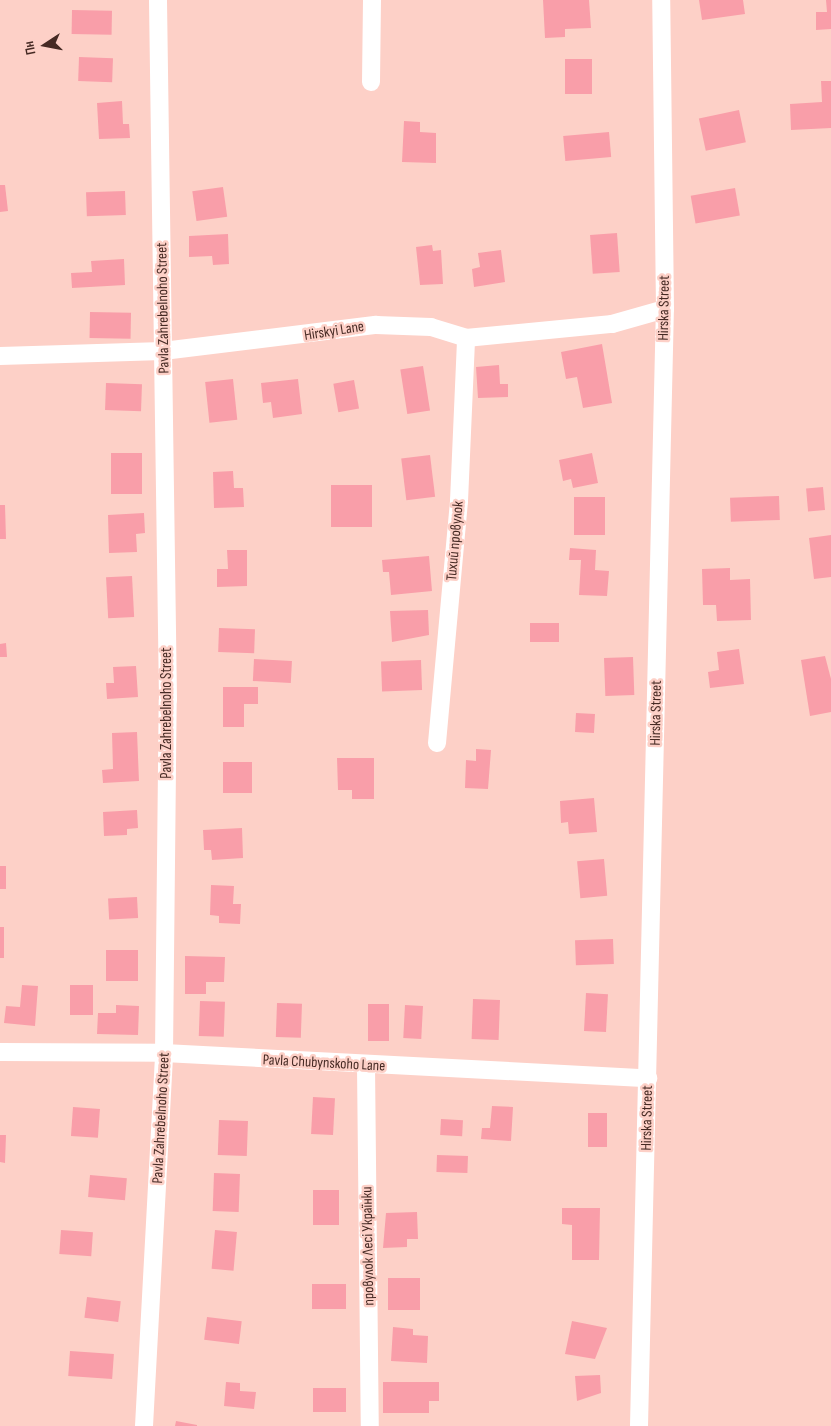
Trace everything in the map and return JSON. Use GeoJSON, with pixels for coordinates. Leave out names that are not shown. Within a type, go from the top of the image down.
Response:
{"type":"FeatureCollection","features":[{"type":"Feature","properties":{"kind":"street","name":"Pavla Zahrebelnoho Street"},"geometry":{"type":"LineString","coordinates":[[144,1426],[164,1053],[168,700],[158,0]]}},
{"type":"Feature","properties":{"kind":"street"},"geometry":{"type":"LineString","coordinates":[[371,82],[372,0]]}},
{"type":"Feature","properties":{"kind":"street","name":"Hirska Street"},"geometry":{"type":"LineString","coordinates":[[639,1426],[665,309],[661,0]]}},
{"type":"Feature","properties":{"kind":"street","name":"Hirskyi Lane"},"geometry":{"type":"LineString","coordinates":[[0,356],[163,351],[376,325],[431,327],[466,338],[612,324],[665,309]]}},
{"type":"Feature","properties":{"kind":"street","name":"Тихий провулок"},"geometry":{"type":"LineString","coordinates":[[437,743],[458,502],[466,338]]}},
{"type":"Feature","properties":{"kind":"street","name":"Pavla Chubynskoho Lane"},"geometry":{"type":"LineString","coordinates":[[0,1052],[164,1053],[366,1066],[648,1078]]}},
{"type":"Feature","properties":{"kind":"street","name":"провулок Лесі Українки"},"geometry":{"type":"LineString","coordinates":[[366,1066],[370,1426]]}},
{"type":"Feature","properties":{"kind":"building"},"geometry":{"type":"Polygon","coordinates":[[[543,0],[589,0],[591,28],[565,29],[565,37],[545,38],[543,0]]]}},
{"type":"Feature","properties":{"kind":"building"},"geometry":{"type":"Polygon","coordinates":[[[699,0],[743,0],[745,14],[702,20],[699,0]]]}},
{"type":"Feature","properties":{"kind":"building"},"geometry":{"type":"Polygon","coordinates":[[[826,0],[831,0],[831,29],[816,30],[816,12],[827,12],[826,0]]]}},
{"type":"Feature","properties":{"kind":"building"},"geometry":{"type":"Polygon","coordinates":[[[72,10],[112,11],[112,35],[72,34],[72,10]]]}},
{"type":"Feature","properties":{"kind":"building"},"geometry":{"type":"Polygon","coordinates":[[[79,57],[113,58],[112,82],[78,81],[79,57]]]}},
{"type":"Feature","properties":{"kind":"building"},"geometry":{"type":"Polygon","coordinates":[[[565,59],[592,59],[592,94],[565,94],[565,59]]]}},
{"type":"Feature","properties":{"kind":"building"},"geometry":{"type":"Polygon","coordinates":[[[821,81],[831,81],[831,128],[791,130],[790,104],[822,102],[821,81]]]}},
{"type":"Feature","properties":{"kind":"building"},"geometry":{"type":"Polygon","coordinates":[[[122,101],[123,124],[129,124],[130,138],[99,139],[97,103],[122,101]]]}},
{"type":"Feature","properties":{"kind":"building"},"geometry":{"type":"Polygon","coordinates":[[[739,110],[746,142],[706,151],[699,119],[739,110]]]}},
{"type":"Feature","properties":{"kind":"building"},"geometry":{"type":"Polygon","coordinates":[[[404,121],[420,122],[420,132],[436,133],[436,163],[402,162],[404,121]]]}},
{"type":"Feature","properties":{"kind":"building"},"geometry":{"type":"Polygon","coordinates":[[[609,132],[611,157],[565,161],[563,136],[609,132]]]}},
{"type":"Feature","properties":{"kind":"building"},"geometry":{"type":"Polygon","coordinates":[[[0,185],[5,185],[8,211],[0,212],[0,185]]]}},
{"type":"Feature","properties":{"kind":"building"},"geometry":{"type":"Polygon","coordinates":[[[223,187],[227,217],[196,221],[192,191],[223,187]]]}},
{"type":"Feature","properties":{"kind":"building"},"geometry":{"type":"Polygon","coordinates":[[[735,188],[740,216],[696,223],[691,196],[735,188]]]}},
{"type":"Feature","properties":{"kind":"building"},"geometry":{"type":"Polygon","coordinates":[[[125,191],[126,215],[87,216],[86,192],[125,191]]]}},
{"type":"Feature","properties":{"kind":"building"},"geometry":{"type":"Polygon","coordinates":[[[617,233],[620,272],[593,274],[590,235],[617,233]]]}},
{"type":"Feature","properties":{"kind":"building"},"geometry":{"type":"Polygon","coordinates":[[[228,234],[229,264],[213,265],[212,256],[189,257],[189,236],[228,234]]]}},
{"type":"Feature","properties":{"kind":"building"},"geometry":{"type":"Polygon","coordinates":[[[432,245],[433,251],[441,250],[443,284],[420,285],[416,247],[432,245]]]}},
{"type":"Feature","properties":{"kind":"building"},"geometry":{"type":"Polygon","coordinates":[[[501,250],[505,282],[474,287],[472,269],[480,267],[478,253],[501,250]]]}},
{"type":"Feature","properties":{"kind":"building"},"geometry":{"type":"Polygon","coordinates":[[[124,259],[125,285],[72,288],[71,273],[92,272],[91,261],[124,259]]]}},
{"type":"Feature","properties":{"kind":"building"},"geometry":{"type":"Polygon","coordinates":[[[90,312],[131,313],[131,339],[90,338],[90,312]]]}},
{"type":"Feature","properties":{"kind":"building"},"geometry":{"type":"Polygon","coordinates":[[[602,344],[612,403],[583,408],[577,377],[566,379],[561,352],[602,344]]]}},
{"type":"Feature","properties":{"kind":"building"},"geometry":{"type":"Polygon","coordinates":[[[499,365],[500,384],[508,384],[508,397],[478,398],[476,367],[499,365]]]}},
{"type":"Feature","properties":{"kind":"building"},"geometry":{"type":"Polygon","coordinates":[[[423,366],[430,410],[407,414],[400,370],[423,366]]]}},
{"type":"Feature","properties":{"kind":"building"},"geometry":{"type":"Polygon","coordinates":[[[233,379],[237,420],[209,423],[205,382],[233,379]]]}},
{"type":"Feature","properties":{"kind":"building"},"geometry":{"type":"Polygon","coordinates":[[[298,379],[302,414],[273,418],[271,402],[263,403],[261,383],[298,379]]]}},
{"type":"Feature","properties":{"kind":"building"},"geometry":{"type":"Polygon","coordinates":[[[354,380],[359,409],[338,412],[333,384],[354,380]]]}},
{"type":"Feature","properties":{"kind":"building"},"geometry":{"type":"Polygon","coordinates":[[[106,383],[142,384],[141,411],[105,410],[106,383]]]}},
{"type":"Feature","properties":{"kind":"building"},"geometry":{"type":"Polygon","coordinates":[[[111,453],[142,453],[142,494],[111,494],[111,453]]]}},
{"type":"Feature","properties":{"kind":"building"},"geometry":{"type":"Polygon","coordinates":[[[592,453],[598,483],[573,488],[571,479],[563,481],[559,460],[592,453]]]}},
{"type":"Feature","properties":{"kind":"building"},"geometry":{"type":"Polygon","coordinates":[[[430,455],[435,497],[406,500],[401,459],[430,455]]]}},
{"type":"Feature","properties":{"kind":"building"},"geometry":{"type":"Polygon","coordinates":[[[233,471],[234,488],[243,488],[244,507],[214,508],[213,472],[233,471]]]}},
{"type":"Feature","properties":{"kind":"building"},"geometry":{"type":"Polygon","coordinates":[[[331,485],[372,485],[372,527],[331,527],[331,485]]]}},
{"type":"Feature","properties":{"kind":"building"},"geometry":{"type":"Polygon","coordinates":[[[823,487],[825,510],[808,511],[806,488],[823,487]]]}},
{"type":"Feature","properties":{"kind":"building"},"geometry":{"type":"Polygon","coordinates":[[[779,496],[780,520],[731,522],[730,498],[779,496]]]}},
{"type":"Feature","properties":{"kind":"building"},"geometry":{"type":"Polygon","coordinates":[[[574,497],[605,497],[605,535],[574,535],[574,497]]]}},
{"type":"Feature","properties":{"kind":"building"},"geometry":{"type":"Polygon","coordinates":[[[0,505],[5,505],[6,539],[0,539],[0,505]]]}},
{"type":"Feature","properties":{"kind":"building"},"geometry":{"type":"Polygon","coordinates":[[[144,513],[145,533],[136,534],[137,552],[109,553],[108,515],[144,513]]]}},
{"type":"Feature","properties":{"kind":"building"},"geometry":{"type":"Polygon","coordinates":[[[831,535],[831,577],[814,579],[809,538],[831,535]]]}},
{"type":"Feature","properties":{"kind":"building"},"geometry":{"type":"Polygon","coordinates":[[[570,548],[596,550],[595,570],[609,571],[607,596],[579,595],[581,560],[569,560],[570,548]]]}},
{"type":"Feature","properties":{"kind":"building"},"geometry":{"type":"Polygon","coordinates":[[[227,550],[247,550],[247,586],[217,587],[217,569],[228,569],[227,550]]]}},
{"type":"Feature","properties":{"kind":"building"},"geometry":{"type":"Polygon","coordinates":[[[429,556],[432,591],[391,595],[389,572],[383,572],[382,560],[429,556]]]}},
{"type":"Feature","properties":{"kind":"building"},"geometry":{"type":"Polygon","coordinates":[[[730,568],[730,580],[750,579],[751,620],[717,621],[716,605],[703,605],[702,569],[730,568]]]}},
{"type":"Feature","properties":{"kind":"building"},"geometry":{"type":"Polygon","coordinates":[[[132,576],[134,617],[108,618],[106,577],[132,576]]]}},
{"type":"Feature","properties":{"kind":"building"},"geometry":{"type":"Polygon","coordinates":[[[428,610],[429,635],[392,642],[390,611],[428,610]]]}},
{"type":"Feature","properties":{"kind":"building"},"geometry":{"type":"Polygon","coordinates":[[[530,623],[559,623],[559,642],[530,642],[530,623]]]}},
{"type":"Feature","properties":{"kind":"building"},"geometry":{"type":"Polygon","coordinates":[[[219,628],[255,629],[254,653],[218,652],[219,628]]]}},
{"type":"Feature","properties":{"kind":"building"},"geometry":{"type":"Polygon","coordinates":[[[6,643],[7,657],[0,657],[0,644],[6,643]]]}},
{"type":"Feature","properties":{"kind":"building"},"geometry":{"type":"Polygon","coordinates":[[[739,649],[744,684],[710,688],[708,672],[719,670],[717,652],[739,649]]]}},
{"type":"Feature","properties":{"kind":"building"},"geometry":{"type":"Polygon","coordinates":[[[825,656],[831,679],[831,712],[810,716],[801,660],[825,656]]]}},
{"type":"Feature","properties":{"kind":"building"},"geometry":{"type":"Polygon","coordinates":[[[633,657],[634,695],[605,696],[604,658],[633,657]]]}},
{"type":"Feature","properties":{"kind":"building"},"geometry":{"type":"Polygon","coordinates":[[[254,659],[292,661],[291,683],[253,681],[254,659]]]}},
{"type":"Feature","properties":{"kind":"building"},"geometry":{"type":"Polygon","coordinates":[[[421,660],[422,690],[382,691],[381,661],[421,660]]]}},
{"type":"Feature","properties":{"kind":"building"},"geometry":{"type":"Polygon","coordinates":[[[136,666],[138,697],[107,699],[106,683],[114,683],[113,667],[136,666]]]}},
{"type":"Feature","properties":{"kind":"building"},"geometry":{"type":"Polygon","coordinates":[[[223,687],[258,687],[258,704],[244,704],[244,727],[223,727],[223,687]]]}},
{"type":"Feature","properties":{"kind":"building"},"geometry":{"type":"Polygon","coordinates":[[[576,713],[595,714],[594,733],[575,732],[576,713]]]}},
{"type":"Feature","properties":{"kind":"building"},"geometry":{"type":"Polygon","coordinates":[[[137,732],[139,781],[103,783],[102,770],[113,769],[112,733],[137,732]]]}},
{"type":"Feature","properties":{"kind":"building"},"geometry":{"type":"Polygon","coordinates":[[[476,749],[491,750],[488,789],[465,788],[466,760],[476,761],[476,749]]]}},
{"type":"Feature","properties":{"kind":"building"},"geometry":{"type":"Polygon","coordinates":[[[337,758],[374,758],[374,799],[352,799],[352,790],[338,790],[337,758]]]}},
{"type":"Feature","properties":{"kind":"building"},"geometry":{"type":"Polygon","coordinates":[[[223,762],[252,762],[252,793],[223,793],[223,762]]]}},
{"type":"Feature","properties":{"kind":"building"},"geometry":{"type":"Polygon","coordinates":[[[594,798],[597,832],[569,834],[568,822],[561,823],[560,801],[594,798]]]}},
{"type":"Feature","properties":{"kind":"building"},"geometry":{"type":"Polygon","coordinates":[[[137,810],[138,828],[127,829],[127,835],[104,836],[103,812],[137,810]]]}},
{"type":"Feature","properties":{"kind":"building"},"geometry":{"type":"Polygon","coordinates":[[[242,828],[243,858],[212,860],[211,850],[204,850],[203,830],[242,828]]]}},
{"type":"Feature","properties":{"kind":"building"},"geometry":{"type":"Polygon","coordinates":[[[604,859],[607,896],[580,898],[577,861],[604,859]]]}},
{"type":"Feature","properties":{"kind":"building"},"geometry":{"type":"Polygon","coordinates":[[[0,866],[6,866],[6,889],[0,889],[0,866]]]}},
{"type":"Feature","properties":{"kind":"building"},"geometry":{"type":"Polygon","coordinates":[[[211,885],[234,886],[233,904],[241,904],[240,924],[219,923],[219,916],[210,915],[211,885]]]}},
{"type":"Feature","properties":{"kind":"building"},"geometry":{"type":"Polygon","coordinates":[[[137,897],[138,918],[109,919],[108,899],[137,897]]]}},
{"type":"Feature","properties":{"kind":"building"},"geometry":{"type":"Polygon","coordinates":[[[0,927],[4,927],[4,958],[0,958],[0,927]]]}},
{"type":"Feature","properties":{"kind":"building"},"geometry":{"type":"Polygon","coordinates":[[[613,939],[614,964],[576,965],[575,940],[613,939]]]}},
{"type":"Feature","properties":{"kind":"building"},"geometry":{"type":"Polygon","coordinates":[[[106,950],[138,950],[138,981],[106,981],[106,950]]]}},
{"type":"Feature","properties":{"kind":"building"},"geometry":{"type":"Polygon","coordinates":[[[185,956],[225,957],[224,982],[206,982],[206,994],[185,994],[185,956]]]}},
{"type":"Feature","properties":{"kind":"building"},"geometry":{"type":"Polygon","coordinates":[[[22,985],[38,986],[35,1026],[4,1023],[6,1006],[20,1007],[22,985]]]}},
{"type":"Feature","properties":{"kind":"building"},"geometry":{"type":"Polygon","coordinates":[[[70,985],[93,985],[93,1015],[70,1015],[70,985]]]}},
{"type":"Feature","properties":{"kind":"building"},"geometry":{"type":"Polygon","coordinates":[[[586,993],[608,994],[606,1032],[584,1031],[586,993]]]}},
{"type":"Feature","properties":{"kind":"building"},"geometry":{"type":"Polygon","coordinates":[[[473,999],[500,1000],[499,1040],[472,1039],[473,999]]]}},
{"type":"Feature","properties":{"kind":"building"},"geometry":{"type":"Polygon","coordinates":[[[200,1001],[225,1002],[224,1037],[199,1036],[200,1001]]]}},
{"type":"Feature","properties":{"kind":"building"},"geometry":{"type":"Polygon","coordinates":[[[277,1003],[302,1004],[301,1038],[276,1037],[277,1003]]]}},
{"type":"Feature","properties":{"kind":"building"},"geometry":{"type":"Polygon","coordinates":[[[368,1004],[389,1004],[389,1041],[368,1041],[368,1004]]]}},
{"type":"Feature","properties":{"kind":"building"},"geometry":{"type":"Polygon","coordinates":[[[116,1005],[139,1006],[138,1035],[97,1034],[98,1013],[116,1013],[116,1005]]]}},
{"type":"Feature","properties":{"kind":"building"},"geometry":{"type":"Polygon","coordinates":[[[405,1005],[423,1006],[421,1039],[403,1038],[405,1005]]]}},
{"type":"Feature","properties":{"kind":"building"},"geometry":{"type":"Polygon","coordinates":[[[313,1097],[335,1098],[333,1135],[311,1134],[313,1097]]]}},
{"type":"Feature","properties":{"kind":"building"},"geometry":{"type":"Polygon","coordinates":[[[492,1106],[513,1107],[511,1141],[481,1139],[482,1128],[490,1128],[492,1106]]]}},
{"type":"Feature","properties":{"kind":"building"},"geometry":{"type":"Polygon","coordinates":[[[73,1107],[100,1109],[98,1138],[71,1136],[73,1107]]]}},
{"type":"Feature","properties":{"kind":"building"},"geometry":{"type":"Polygon","coordinates":[[[588,1113],[607,1113],[607,1147],[588,1147],[588,1113]]]}},
{"type":"Feature","properties":{"kind":"building"},"geometry":{"type":"Polygon","coordinates":[[[441,1119],[463,1120],[462,1136],[440,1135],[441,1119]]]}},
{"type":"Feature","properties":{"kind":"building"},"geometry":{"type":"Polygon","coordinates":[[[219,1120],[248,1121],[247,1156],[218,1155],[219,1120]]]}},
{"type":"Feature","properties":{"kind":"building"},"geometry":{"type":"Polygon","coordinates":[[[0,1135],[6,1135],[5,1163],[0,1162],[0,1135]]]}},
{"type":"Feature","properties":{"kind":"building"},"geometry":{"type":"Polygon","coordinates":[[[437,1155],[468,1156],[467,1173],[436,1172],[437,1155]]]}},
{"type":"Feature","properties":{"kind":"building"},"geometry":{"type":"Polygon","coordinates":[[[214,1173],[240,1174],[239,1212],[213,1211],[214,1173]]]}},
{"type":"Feature","properties":{"kind":"building"},"geometry":{"type":"Polygon","coordinates":[[[90,1175],[127,1178],[125,1200],[88,1197],[90,1175]]]}},
{"type":"Feature","properties":{"kind":"building"},"geometry":{"type":"Polygon","coordinates":[[[313,1190],[339,1190],[339,1225],[313,1225],[313,1190]]]}},
{"type":"Feature","properties":{"kind":"building"},"geometry":{"type":"Polygon","coordinates":[[[562,1208],[600,1208],[599,1260],[572,1260],[572,1225],[562,1224],[562,1208]]]}},
{"type":"Feature","properties":{"kind":"building"},"geometry":{"type":"Polygon","coordinates":[[[417,1212],[418,1239],[407,1239],[407,1247],[383,1248],[386,1213],[417,1212]]]}},
{"type":"Feature","properties":{"kind":"building"},"geometry":{"type":"Polygon","coordinates":[[[61,1230],[93,1232],[91,1256],[59,1254],[61,1230]]]}},
{"type":"Feature","properties":{"kind":"building"},"geometry":{"type":"Polygon","coordinates":[[[215,1230],[237,1232],[234,1271],[212,1269],[215,1230]]]}},
{"type":"Feature","properties":{"kind":"building"},"geometry":{"type":"Polygon","coordinates":[[[388,1278],[420,1278],[420,1310],[388,1310],[388,1278]]]}},
{"type":"Feature","properties":{"kind":"building"},"geometry":{"type":"Polygon","coordinates":[[[312,1284],[346,1284],[346,1309],[312,1309],[312,1284]]]}},
{"type":"Feature","properties":{"kind":"building"},"geometry":{"type":"Polygon","coordinates":[[[87,1297],[121,1301],[118,1322],[84,1318],[87,1297]]]}},
{"type":"Feature","properties":{"kind":"building"},"geometry":{"type":"Polygon","coordinates":[[[207,1317],[242,1321],[239,1344],[204,1340],[207,1317]]]}},
{"type":"Feature","properties":{"kind":"building"},"geometry":{"type":"Polygon","coordinates":[[[572,1321],[607,1328],[595,1359],[565,1354],[572,1321]]]}},
{"type":"Feature","properties":{"kind":"building"},"geometry":{"type":"Polygon","coordinates":[[[393,1327],[413,1329],[413,1335],[428,1336],[427,1363],[391,1361],[393,1327]]]}},
{"type":"Feature","properties":{"kind":"building"},"geometry":{"type":"Polygon","coordinates":[[[70,1351],[114,1354],[112,1379],[68,1376],[70,1351]]]}},
{"type":"Feature","properties":{"kind":"building"},"geometry":{"type":"Polygon","coordinates":[[[600,1375],[601,1393],[577,1401],[575,1376],[600,1375]]]}},
{"type":"Feature","properties":{"kind":"building"},"geometry":{"type":"Polygon","coordinates":[[[226,1382],[240,1383],[240,1391],[256,1392],[254,1409],[224,1406],[226,1382]]]}},
{"type":"Feature","properties":{"kind":"building"},"geometry":{"type":"Polygon","coordinates":[[[383,1382],[439,1382],[439,1401],[429,1401],[429,1413],[383,1413],[383,1382]]]}},
{"type":"Feature","properties":{"kind":"building"},"geometry":{"type":"Polygon","coordinates":[[[313,1388],[346,1388],[346,1412],[313,1412],[313,1388]]]}},
{"type":"Feature","properties":{"kind":"building"},"geometry":{"type":"Polygon","coordinates":[[[176,1421],[197,1425],[197,1426],[175,1426],[176,1421]]]}}]}
